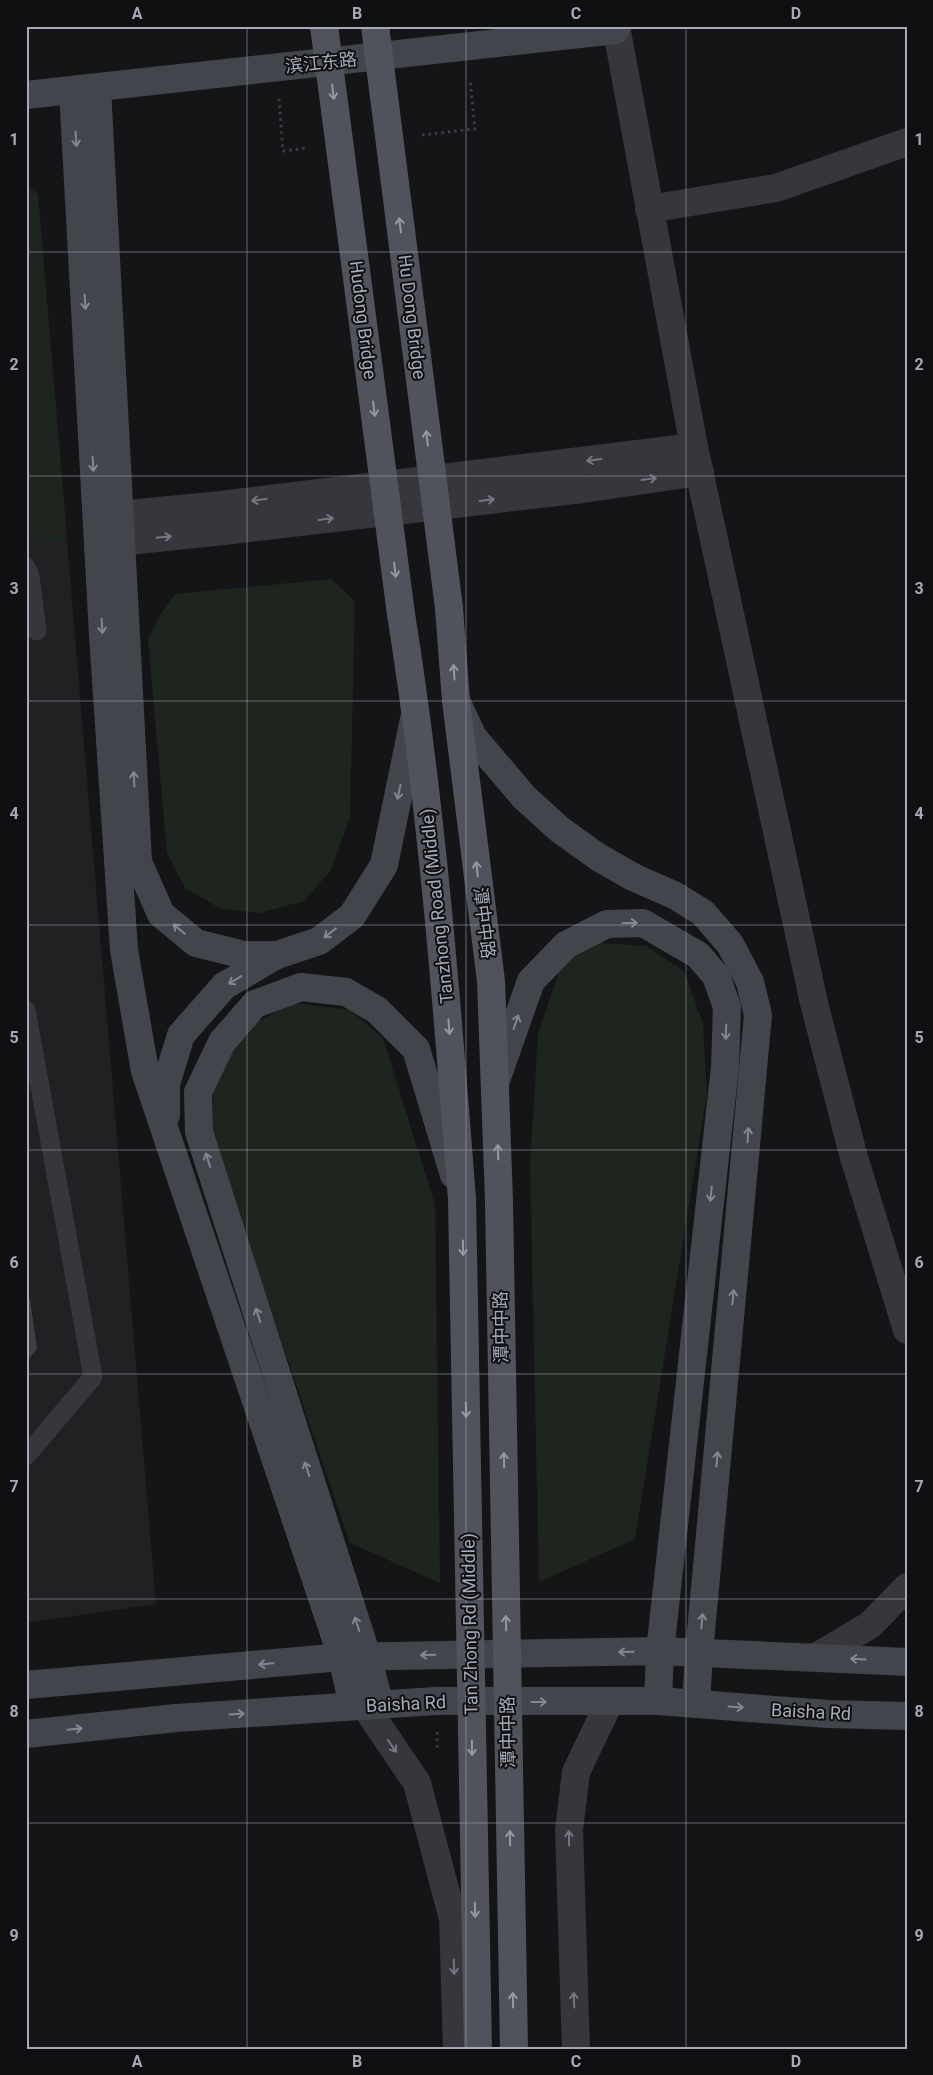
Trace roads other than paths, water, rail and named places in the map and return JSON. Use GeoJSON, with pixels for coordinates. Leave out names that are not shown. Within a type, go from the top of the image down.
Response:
{"type":"FeatureCollection","features":[{"type":"Feature","properties":{"kind":"main road","name":"Hudong Bridge"},"geometry":{"type":"LineString","coordinates":[[324,26],[401,614]]}},
{"type":"Feature","properties":{"kind":"main road","name":"Hu Dong Bridge"},"geometry":{"type":"LineString","coordinates":[[375,26],[449,608]]}},
{"type":"Feature","properties":{"kind":"main road","name":"滨江东路"},"geometry":{"type":"LineString","coordinates":[[26,95],[616,28]]}},
{"type":"Feature","properties":{"kind":"main road"},"geometry":{"type":"LineString","coordinates":[[85,89],[109,530],[124,950],[145,1071],[354,1657]]}},
{"type":"Feature","properties":{"kind":"main road"},"geometry":{"type":"LineString","coordinates":[[109,530],[138,862],[161,914],[196,943],[244,955],[277,955]]}},
{"type":"Feature","properties":{"kind":"main road","name":"潭中中路"},"geometry":{"type":"LineString","coordinates":[[449,608],[456,701],[491,981],[499,1201],[514,2049]]}},
{"type":"Feature","properties":{"kind":"main road","name":"Tanzhong Road (Middle)"},"geometry":{"type":"LineString","coordinates":[[401,614],[416,710],[448,1021],[462,1199]]}},
{"type":"Feature","properties":{"kind":"main road"},"geometry":{"type":"LineString","coordinates":[[456,701],[473,737],[524,797],[559,829],[598,857],[633,877],[676,896],[703,913],[730,944],[750,982],[758,1015],[699,1653],[696,1704]]}},
{"type":"Feature","properties":{"kind":"main road"},"geometry":{"type":"LineString","coordinates":[[166,1132],[166,1084],[181,1035],[224,986],[277,955],[319,941],[352,916],[384,865],[416,710]]}},
{"type":"Feature","properties":{"kind":"main road"},"geometry":{"type":"LineString","coordinates":[[494,1084],[531,981],[566,945],[606,924],[643,923],[698,955],[716,976],[727,1007],[725,1067],[660,1651],[658,1701]]}},
{"type":"Feature","properties":{"kind":"main road"},"geometry":{"type":"LineString","coordinates":[[366,1706],[354,1657],[199,1132],[198,1092],[222,1042],[255,1004],[300,987],[346,992],[377,1010],[416,1049],[462,1199]]}},
{"type":"Feature","properties":{"kind":"main road","name":"Tan Zhong Rd (Middle)"},"geometry":{"type":"LineString","coordinates":[[462,1199],[478,2049]]}},
{"type":"Feature","properties":{"kind":"main road"},"geometry":{"type":"LineString","coordinates":[[26,1685],[354,1657],[660,1651],[907,1662]]}},
{"type":"Feature","properties":{"kind":"main road","name":"Baisha Rd"},"geometry":{"type":"LineString","coordinates":[[26,1734],[176,1718],[436,1701],[658,1701],[828,1714],[907,1716]]}},
{"type":"Feature","properties":{"kind":"street"},"geometry":{"type":"LineString","coordinates":[[616,28],[697,460],[814,1003],[853,1154],[907,1330]]}},
{"type":"Feature","properties":{"kind":"street"},"geometry":{"type":"LineString","coordinates":[[649,209],[776,188],[907,142]]}},
{"type":"Feature","properties":{"kind":"street"},"geometry":{"type":"LineString","coordinates":[[109,530],[554,492],[697,460]]}},
{"type":"Feature","properties":{"kind":"street"},"geometry":{"type":"LineString","coordinates":[[816,1657],[870,1625],[907,1587]]}},
{"type":"Feature","properties":{"kind":"street"},"geometry":{"type":"LineString","coordinates":[[576,2049],[569,1830],[576,1772],[610,1702]]}},
{"type":"Feature","properties":{"kind":"street"},"geometry":{"type":"LineString","coordinates":[[366,1706],[417,1783],[453,1919],[457,2049]]}},
{"type":"Feature","properties":{"kind":"lane"},"geometry":{"type":"LineString","coordinates":[[26,567],[30,576],[37,631]]}},
{"type":"Feature","properties":{"kind":"lane"},"geometry":{"type":"LineString","coordinates":[[26,1010],[93,1377],[26,1456]]}}]}
